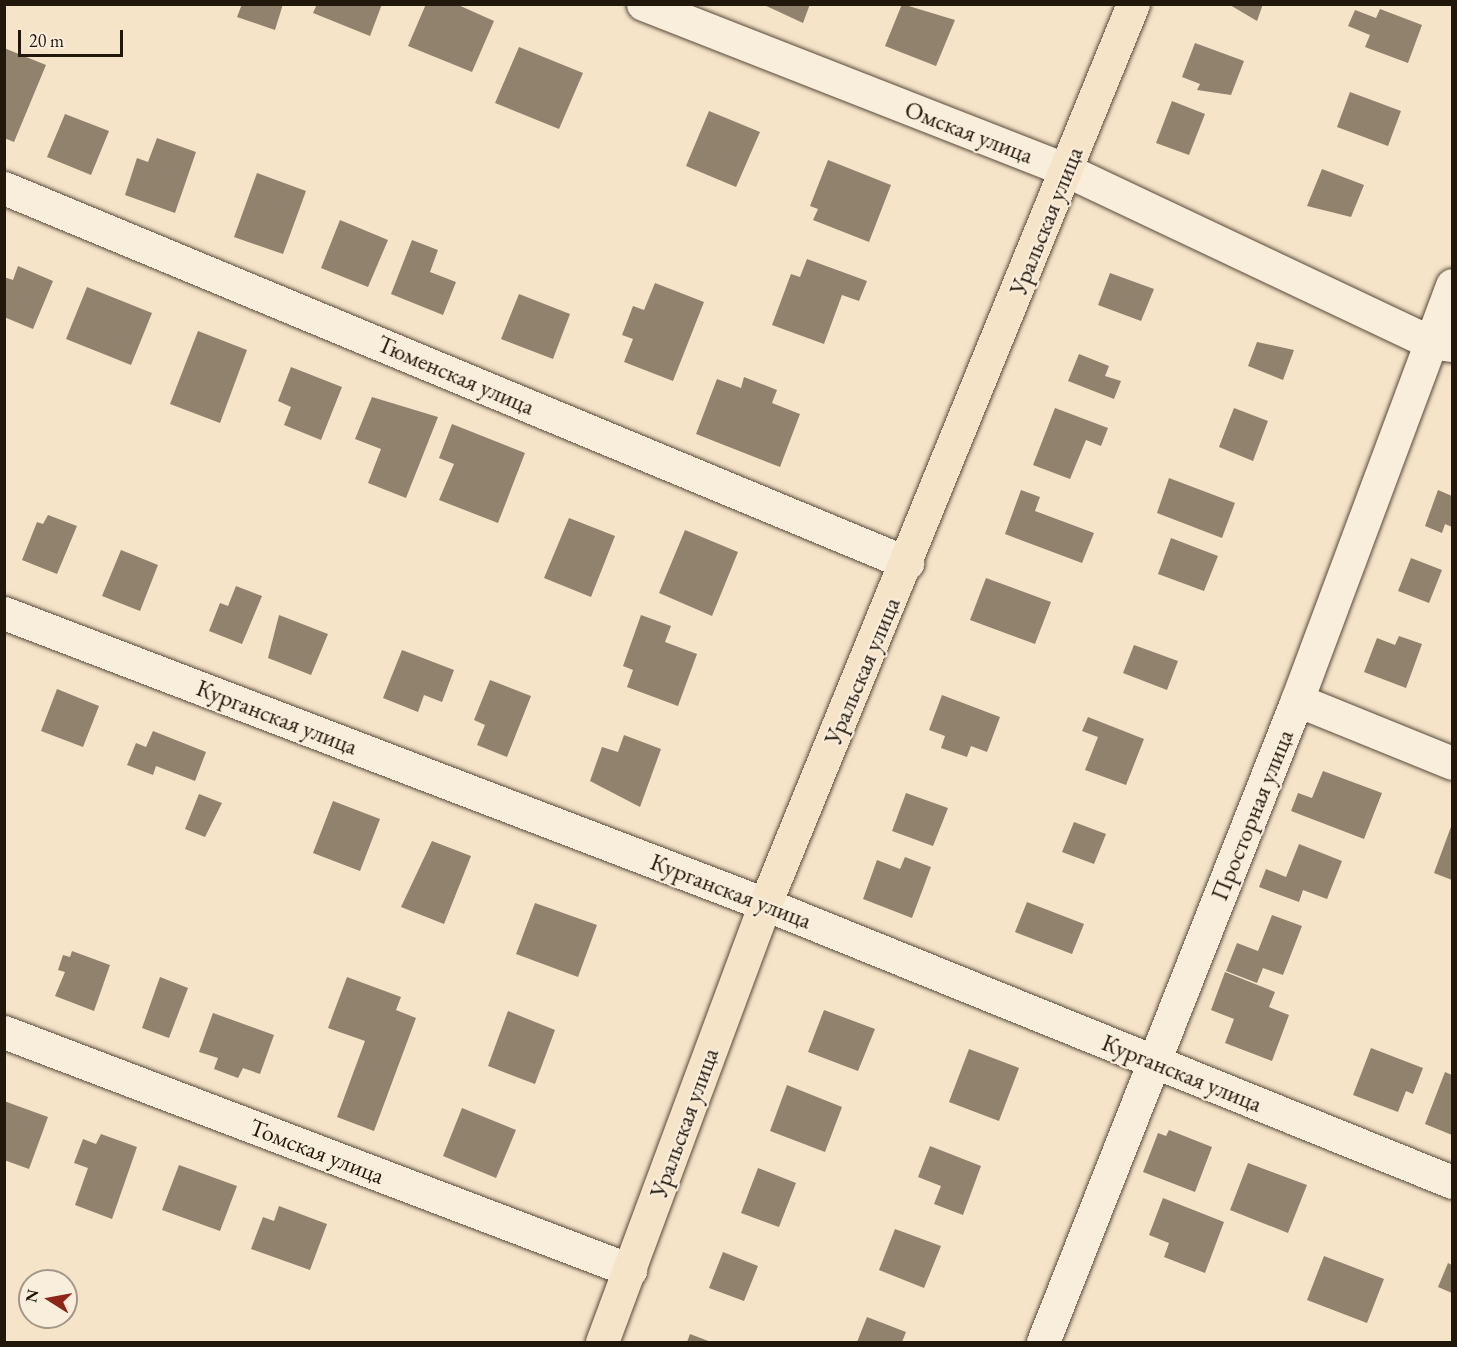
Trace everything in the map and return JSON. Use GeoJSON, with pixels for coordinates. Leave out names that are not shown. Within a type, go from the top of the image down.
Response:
{"type":"FeatureCollection","features":[{"type":"Feature","properties":{"kind":"main road","name":"Уральская улица"},"geometry":{"type":"LineString","coordinates":[[602,1342],[765,904],[907,563],[1133,4]]}},
{"type":"Feature","properties":{"kind":"street","name":"Омская улица"},"geometry":{"type":"LineString","coordinates":[[644,4],[1066,170],[1441,344]]}},
{"type":"Feature","properties":{"kind":"street","name":"Тюменская улица"},"geometry":{"type":"LineString","coordinates":[[4,188],[907,563]]}},
{"type":"Feature","properties":{"kind":"street","name":"Просторная улица"},"geometry":{"type":"LineString","coordinates":[[1043,1342],[1297,700],[1441,344],[1452,285]]}},
{"type":"Feature","properties":{"kind":"street","name":"Курганская улица"},"geometry":{"type":"LineString","coordinates":[[4,613],[765,904],[1452,1182]]}},
{"type":"Feature","properties":{"kind":"street"},"geometry":{"type":"LineString","coordinates":[[1297,700],[1452,763]]}},
{"type":"Feature","properties":{"kind":"street","name":"Томская улица"},"geometry":{"type":"LineString","coordinates":[[4,1032],[630,1270]]}},
{"type":"Feature","properties":{"kind":"building"},"geometry":{"type":"Polygon","coordinates":[[[242,4],[283,4],[275,30],[237,17],[242,4]]]}},
{"type":"Feature","properties":{"kind":"building"},"geometry":{"type":"Polygon","coordinates":[[[317,4],[382,4],[370,36],[313,13],[317,4]]]}},
{"type":"Feature","properties":{"kind":"building"},"geometry":{"type":"Polygon","coordinates":[[[426,4],[456,4],[494,21],[472,72],[408,46],[426,4]]]}},
{"type":"Feature","properties":{"kind":"building"},"geometry":{"type":"Polygon","coordinates":[[[762,4],[810,4],[803,23],[762,4]]]}},
{"type":"Feature","properties":{"kind":"building"},"geometry":{"type":"Polygon","coordinates":[[[902,4],[955,20],[936,66],[885,46],[902,4]]]}},
{"type":"Feature","properties":{"kind":"building"},"geometry":{"type":"Polygon","coordinates":[[[1230,4],[1263,4],[1257,21],[1230,5],[1230,4]]]}},
{"type":"Feature","properties":{"kind":"building"},"geometry":{"type":"Polygon","coordinates":[[[1380,9],[1422,25],[1408,63],[1365,47],[1370,35],[1348,26],[1355,10],[1376,18],[1380,9]]]}},
{"type":"Feature","properties":{"kind":"building"},"geometry":{"type":"Polygon","coordinates":[[[1195,43],[1244,61],[1231,95],[1197,90],[1200,84],[1182,77],[1195,43]]]}},
{"type":"Feature","properties":{"kind":"building"},"geometry":{"type":"Polygon","coordinates":[[[519,47],[583,73],[559,129],[495,103],[519,47]]]}},
{"type":"Feature","properties":{"kind":"building"},"geometry":{"type":"Polygon","coordinates":[[[4,48],[46,65],[14,142],[4,138],[4,48]]]}},
{"type":"Feature","properties":{"kind":"building"},"geometry":{"type":"Polygon","coordinates":[[[1350,92],[1401,111],[1388,146],[1337,127],[1350,92]]]}},
{"type":"Feature","properties":{"kind":"building"},"geometry":{"type":"Polygon","coordinates":[[[1172,101],[1205,114],[1189,155],[1156,143],[1172,101]]]}},
{"type":"Feature","properties":{"kind":"building"},"geometry":{"type":"Polygon","coordinates":[[[709,111],[760,132],[736,187],[686,166],[709,111]]]}},
{"type":"Feature","properties":{"kind":"building"},"geometry":{"type":"Polygon","coordinates":[[[65,114],[109,131],[91,175],[47,157],[65,114]]]}},
{"type":"Feature","properties":{"kind":"building"},"geometry":{"type":"Polygon","coordinates":[[[157,138],[196,152],[175,213],[125,195],[137,158],[148,162],[157,138]]]}},
{"type":"Feature","properties":{"kind":"building"},"geometry":{"type":"Polygon","coordinates":[[[828,160],[891,185],[869,242],[813,220],[818,209],[810,206],[828,160]]]}},
{"type":"Feature","properties":{"kind":"building"},"geometry":{"type":"Polygon","coordinates":[[[1322,169],[1364,185],[1351,217],[1307,206],[1322,169]]]}},
{"type":"Feature","properties":{"kind":"building"},"geometry":{"type":"Polygon","coordinates":[[[257,173],[306,191],[283,254],[234,237],[257,173]]]}},
{"type":"Feature","properties":{"kind":"building"},"geometry":{"type":"Polygon","coordinates":[[[340,220],[388,240],[368,287],[321,268],[340,220]]]}},
{"type":"Feature","properties":{"kind":"building"},"geometry":{"type":"Polygon","coordinates":[[[412,240],[438,250],[430,272],[456,282],[443,315],[391,294],[412,240]]]}},
{"type":"Feature","properties":{"kind":"building"},"geometry":{"type":"Polygon","coordinates":[[[807,259],[867,281],[859,301],[842,295],[824,344],[772,325],[791,274],[800,277],[807,259]]]}},
{"type":"Feature","properties":{"kind":"building"},"geometry":{"type":"Polygon","coordinates":[[[18,266],[53,281],[33,329],[4,317],[4,277],[13,280],[18,266]]]}},
{"type":"Feature","properties":{"kind":"building"},"geometry":{"type":"Polygon","coordinates":[[[1110,273],[1154,289],[1141,321],[1098,305],[1110,273]]]}},
{"type":"Feature","properties":{"kind":"building"},"geometry":{"type":"Polygon","coordinates":[[[655,283],[704,302],[673,381],[624,362],[633,339],[622,335],[633,306],[644,310],[655,283]]]}},
{"type":"Feature","properties":{"kind":"building"},"geometry":{"type":"Polygon","coordinates":[[[87,287],[152,313],[131,365],[66,339],[87,287]]]}},
{"type":"Feature","properties":{"kind":"building"},"geometry":{"type":"Polygon","coordinates":[[[519,294],[570,314],[553,359],[501,339],[519,294]]]}},
{"type":"Feature","properties":{"kind":"building"},"geometry":{"type":"Polygon","coordinates":[[[198,331],[247,350],[220,423],[170,404],[198,331]]]}},
{"type":"Feature","properties":{"kind":"building"},"geometry":{"type":"Polygon","coordinates":[[[1257,342],[1294,350],[1283,380],[1248,366],[1257,342]]]}},
{"type":"Feature","properties":{"kind":"building"},"geometry":{"type":"Polygon","coordinates":[[[1079,354],[1109,366],[1105,376],[1121,381],[1114,399],[1068,381],[1079,354]]]}},
{"type":"Feature","properties":{"kind":"building"},"geometry":{"type":"Polygon","coordinates":[[[291,367],[342,387],[321,440],[284,425],[291,407],[278,401],[291,367]]]}},
{"type":"Feature","properties":{"kind":"building"},"geometry":{"type":"Polygon","coordinates":[[[744,377],[777,390],[772,403],[800,414],[780,467],[696,434],[717,379],[741,388],[744,377]]]}},
{"type":"Feature","properties":{"kind":"building"},"geometry":{"type":"Polygon","coordinates":[[[372,397],[438,417],[406,498],[368,483],[381,449],[355,439],[372,397]]]}},
{"type":"Feature","properties":{"kind":"building"},"geometry":{"type":"Polygon","coordinates":[[[1055,408],[1108,428],[1101,446],[1086,440],[1070,479],[1033,465],[1055,408]]]}},
{"type":"Feature","properties":{"kind":"building"},"geometry":{"type":"Polygon","coordinates":[[[1234,408],[1268,421],[1253,461],[1219,447],[1234,408]]]}},
{"type":"Feature","properties":{"kind":"building"},"geometry":{"type":"Polygon","coordinates":[[[452,424],[525,453],[498,523],[439,500],[454,464],[439,458],[452,424]]]}},
{"type":"Feature","properties":{"kind":"building"},"geometry":{"type":"Polygon","coordinates":[[[1169,478],[1235,503],[1222,538],[1157,513],[1169,478]]]}},
{"type":"Feature","properties":{"kind":"building"},"geometry":{"type":"Polygon","coordinates":[[[1021,490],[1040,497],[1035,511],[1094,533],[1082,563],[1005,534],[1021,490]]]}},
{"type":"Feature","properties":{"kind":"building"},"geometry":{"type":"Polygon","coordinates":[[[1438,490],[1452,496],[1452,527],[1445,524],[1442,533],[1425,526],[1438,490]]]}},
{"type":"Feature","properties":{"kind":"building"},"geometry":{"type":"Polygon","coordinates":[[[48,515],[77,526],[57,574],[22,560],[37,522],[43,524],[48,515]]]}},
{"type":"Feature","properties":{"kind":"building"},"geometry":{"type":"Polygon","coordinates":[[[569,518],[615,536],[591,597],[544,578],[569,518]]]}},
{"type":"Feature","properties":{"kind":"building"},"geometry":{"type":"Polygon","coordinates":[[[685,530],[738,552],[712,616],[659,593],[685,530]]]}},
{"type":"Feature","properties":{"kind":"building"},"geometry":{"type":"Polygon","coordinates":[[[1171,538],[1218,556],[1204,591],[1158,574],[1171,538]]]}},
{"type":"Feature","properties":{"kind":"building"},"geometry":{"type":"Polygon","coordinates":[[[121,550],[158,565],[140,611],[102,596],[121,550]]]}},
{"type":"Feature","properties":{"kind":"building"},"geometry":{"type":"Polygon","coordinates":[[[1411,558],[1442,570],[1429,603],[1398,591],[1411,558]]]}},
{"type":"Feature","properties":{"kind":"building"},"geometry":{"type":"Polygon","coordinates":[[[986,578],[1051,602],[1035,644],[970,620],[986,578]]]}},
{"type":"Feature","properties":{"kind":"building"},"geometry":{"type":"Polygon","coordinates":[[[236,586],[262,596],[242,644],[209,631],[220,603],[228,606],[236,586]]]}},
{"type":"Feature","properties":{"kind":"building"},"geometry":{"type":"Polygon","coordinates":[[[279,615],[328,634],[311,675],[268,658],[279,615]]]}},
{"type":"Feature","properties":{"kind":"building"},"geometry":{"type":"Polygon","coordinates":[[[641,615],[671,626],[665,642],[697,654],[678,706],[627,687],[633,670],[623,666],[641,615]]]}},
{"type":"Feature","properties":{"kind":"building"},"geometry":{"type":"Polygon","coordinates":[[[1399,636],[1422,644],[1406,688],[1364,672],[1377,638],[1395,645],[1399,636]]]}},
{"type":"Feature","properties":{"kind":"building"},"geometry":{"type":"Polygon","coordinates":[[[1134,645],[1178,661],[1167,690],[1123,673],[1134,645]]]}},
{"type":"Feature","properties":{"kind":"building"},"geometry":{"type":"Polygon","coordinates":[[[402,650],[454,670],[442,702],[424,695],[418,712],[383,698],[402,650]]]}},
{"type":"Feature","properties":{"kind":"building"},"geometry":{"type":"Polygon","coordinates":[[[490,680],[531,696],[507,757],[477,745],[485,725],[474,720],[490,680]]]}},
{"type":"Feature","properties":{"kind":"building"},"geometry":{"type":"Polygon","coordinates":[[[57,689],[99,706],[83,747],[41,731],[57,689]]]}},
{"type":"Feature","properties":{"kind":"building"},"geometry":{"type":"Polygon","coordinates":[[[942,695],[1000,717],[987,752],[971,746],[967,757],[941,748],[945,736],[929,730],[942,695]]]}},
{"type":"Feature","properties":{"kind":"building"},"geometry":{"type":"Polygon","coordinates":[[[1088,717],[1144,739],[1126,785],[1085,770],[1098,737],[1082,731],[1088,717]]]}},
{"type":"Feature","properties":{"kind":"building"},"geometry":{"type":"Polygon","coordinates":[[[153,731],[206,752],[195,781],[156,766],[153,775],[127,765],[136,743],[146,747],[153,731]]]}},
{"type":"Feature","properties":{"kind":"building"},"geometry":{"type":"Polygon","coordinates":[[[624,735],[661,749],[640,807],[590,781],[602,747],[618,752],[624,735]]]}},
{"type":"Feature","properties":{"kind":"building"},"geometry":{"type":"Polygon","coordinates":[[[1323,771],[1382,793],[1364,839],[1291,811],[1298,793],[1312,798],[1323,771]]]}},
{"type":"Feature","properties":{"kind":"building"},"geometry":{"type":"Polygon","coordinates":[[[906,793],[948,808],[933,846],[892,831],[906,793]]]}},
{"type":"Feature","properties":{"kind":"building"},"geometry":{"type":"Polygon","coordinates":[[[199,794],[222,803],[205,837],[185,829],[199,794]]]}},
{"type":"Feature","properties":{"kind":"building"},"geometry":{"type":"Polygon","coordinates":[[[333,801],[380,819],[360,871],[313,853],[333,801]]]}},
{"type":"Feature","properties":{"kind":"building"},"geometry":{"type":"Polygon","coordinates":[[[1074,822],[1106,834],[1094,864],[1062,852],[1074,822]]]}},
{"type":"Feature","properties":{"kind":"building"},"geometry":{"type":"Polygon","coordinates":[[[1452,824],[1452,880],[1434,873],[1452,824]]]}},
{"type":"Feature","properties":{"kind":"building"},"geometry":{"type":"Polygon","coordinates":[[[432,841],[471,856],[444,924],[401,907],[432,841]]]}},
{"type":"Feature","properties":{"kind":"building"},"geometry":{"type":"Polygon","coordinates":[[[1299,844],[1342,861],[1327,899],[1303,890],[1299,902],[1259,887],[1266,869],[1286,877],[1299,844]]]}},
{"type":"Feature","properties":{"kind":"building"},"geometry":{"type":"Polygon","coordinates":[[[905,857],[931,867],[912,918],[863,899],[877,860],[900,869],[905,857]]]}},
{"type":"Feature","properties":{"kind":"building"},"geometry":{"type":"Polygon","coordinates":[[[1027,902],[1084,924],[1072,954],[1015,932],[1027,902]]]}},
{"type":"Feature","properties":{"kind":"building"},"geometry":{"type":"Polygon","coordinates":[[[535,903],[597,925],[578,977],[516,954],[535,903]]]}},
{"type":"Feature","properties":{"kind":"building"},"geometry":{"type":"Polygon","coordinates":[[[1272,915],[1302,926],[1283,975],[1263,968],[1257,983],[1226,971],[1237,943],[1258,951],[1272,915]]]}},
{"type":"Feature","properties":{"kind":"building"},"geometry":{"type":"Polygon","coordinates":[[[72,951],[110,965],[94,1011],[55,996],[65,972],[58,970],[63,955],[70,957],[72,951]]]}},
{"type":"Feature","properties":{"kind":"building"},"geometry":{"type":"Polygon","coordinates":[[[1225,972],[1275,992],[1269,1007],[1289,1015],[1272,1061],[1225,1043],[1234,1019],[1211,1010],[1225,972]]]}},
{"type":"Feature","properties":{"kind":"building"},"geometry":{"type":"Polygon","coordinates":[[[160,977],[188,988],[169,1038],[142,1028],[160,977]]]}},
{"type":"Feature","properties":{"kind":"building"},"geometry":{"type":"Polygon","coordinates":[[[347,977],[401,997],[396,1010],[416,1018],[374,1131],[337,1117],[365,1041],[328,1028],[347,977]]]}},
{"type":"Feature","properties":{"kind":"building"},"geometry":{"type":"Polygon","coordinates":[[[824,1010],[875,1029],[858,1071],[808,1052],[824,1010]]]}},
{"type":"Feature","properties":{"kind":"building"},"geometry":{"type":"Polygon","coordinates":[[[508,1011],[555,1030],[535,1084],[488,1066],[508,1011]]]}},
{"type":"Feature","properties":{"kind":"building"},"geometry":{"type":"Polygon","coordinates":[[[213,1013],[274,1035],[260,1074],[243,1068],[238,1078],[214,1069],[218,1058],[199,1052],[213,1013]]]}},
{"type":"Feature","properties":{"kind":"building"},"geometry":{"type":"Polygon","coordinates":[[[1371,1048],[1423,1068],[1413,1094],[1406,1091],[1398,1112],[1353,1095],[1371,1048]]]}},
{"type":"Feature","properties":{"kind":"building"},"geometry":{"type":"Polygon","coordinates":[[[969,1049],[1019,1068],[999,1121],[949,1102],[969,1049]]]}},
{"type":"Feature","properties":{"kind":"building"},"geometry":{"type":"Polygon","coordinates":[[[1445,1072],[1452,1075],[1452,1135],[1425,1124],[1445,1072]]]}},
{"type":"Feature","properties":{"kind":"building"},"geometry":{"type":"Polygon","coordinates":[[[787,1085],[842,1107],[825,1152],[770,1131],[787,1085]]]}},
{"type":"Feature","properties":{"kind":"building"},"geometry":{"type":"Polygon","coordinates":[[[4,1101],[48,1117],[29,1169],[4,1160],[4,1101]]]}},
{"type":"Feature","properties":{"kind":"building"},"geometry":{"type":"Polygon","coordinates":[[[462,1108],[516,1130],[496,1178],[443,1156],[462,1108]]]}},
{"type":"Feature","properties":{"kind":"building"},"geometry":{"type":"Polygon","coordinates":[[[1169,1130],[1212,1147],[1195,1192],[1143,1172],[1158,1133],[1166,1136],[1169,1130]]]}},
{"type":"Feature","properties":{"kind":"building"},"geometry":{"type":"Polygon","coordinates":[[[101,1134],[137,1147],[112,1219],[75,1205],[88,1168],[74,1163],[83,1139],[96,1144],[101,1134]]]}},
{"type":"Feature","properties":{"kind":"building"},"geometry":{"type":"Polygon","coordinates":[[[930,1146],[981,1166],[963,1215],[934,1204],[941,1186],[918,1177],[930,1146]]]}},
{"type":"Feature","properties":{"kind":"building"},"geometry":{"type":"Polygon","coordinates":[[[1248,1163],[1307,1185],[1288,1233],[1230,1210],[1248,1163]]]}},
{"type":"Feature","properties":{"kind":"building"},"geometry":{"type":"Polygon","coordinates":[[[179,1165],[237,1186],[220,1231],[162,1210],[179,1165]]]}},
{"type":"Feature","properties":{"kind":"building"},"geometry":{"type":"Polygon","coordinates":[[[758,1168],[796,1183],[779,1227],[741,1213],[758,1168]]]}},
{"type":"Feature","properties":{"kind":"building"},"geometry":{"type":"Polygon","coordinates":[[[1163,1198],[1224,1222],[1205,1273],[1164,1257],[1169,1243],[1149,1235],[1163,1198]]]}},
{"type":"Feature","properties":{"kind":"building"},"geometry":{"type":"Polygon","coordinates":[[[279,1206],[327,1224],[310,1270],[251,1249],[263,1217],[274,1221],[279,1206]]]}},
{"type":"Feature","properties":{"kind":"building"},"geometry":{"type":"Polygon","coordinates":[[[895,1229],[941,1246],[924,1288],[879,1270],[895,1229]]]}},
{"type":"Feature","properties":{"kind":"building"},"geometry":{"type":"Polygon","coordinates":[[[723,1252],[758,1266],[744,1301],[709,1288],[723,1252]]]}},
{"type":"Feature","properties":{"kind":"building"},"geometry":{"type":"Polygon","coordinates":[[[1324,1256],[1384,1279],[1367,1323],[1307,1300],[1324,1256]]]}},
{"type":"Feature","properties":{"kind":"building"},"geometry":{"type":"Polygon","coordinates":[[[1448,1263],[1452,1265],[1452,1293],[1438,1287],[1448,1263]]]}},
{"type":"Feature","properties":{"kind":"building"},"geometry":{"type":"Polygon","coordinates":[[[867,1317],[906,1332],[902,1342],[857,1342],[867,1317]]]}},
{"type":"Feature","properties":{"kind":"building"},"geometry":{"type":"Polygon","coordinates":[[[690,1334],[711,1342],[687,1342],[690,1334]]]}}]}
